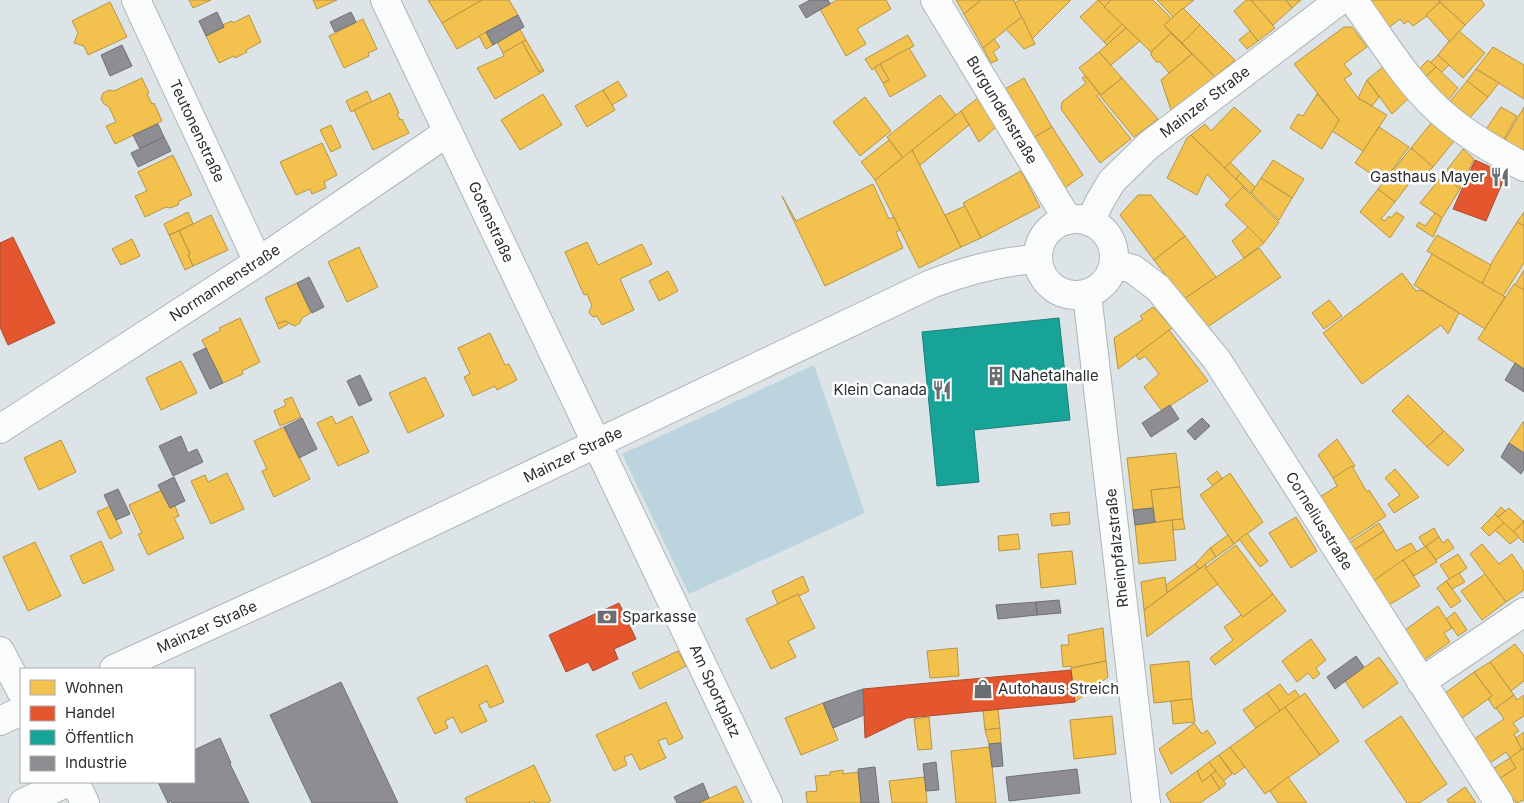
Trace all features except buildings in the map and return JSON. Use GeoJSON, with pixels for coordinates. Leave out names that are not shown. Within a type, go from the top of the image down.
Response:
{"type":"FeatureCollection","features":[{"type":"Feature","properties":{"kind":"street","name":"Teutonenstraße"},"geometry":{"type":"LineString","coordinates":[[136,0],[258,262]]}},
{"type":"Feature","properties":{"kind":"street","name":"Gotenstraße"},"geometry":{"type":"LineString","coordinates":[[385,0],[596,444]]}},
{"type":"Feature","properties":{"kind":"street","name":"Burgundenstraße"},"geometry":{"type":"LineString","coordinates":[[935,0],[1079,221]]}},
{"type":"Feature","properties":{"kind":"street","name":"Mainzer Straße"},"geometry":{"type":"LineString","coordinates":[[1079,221],[1100,201],[1112,181],[1148,145],[1340,0]]}},
{"type":"Feature","properties":{"kind":"street"},"geometry":{"type":"LineString","coordinates":[[1353,0],[1430,103],[1485,145],[1524,167]]}},
{"type":"Feature","properties":{"kind":"street","name":"Normannenstraße"},"geometry":{"type":"LineString","coordinates":[[0,429],[258,262],[448,132]]}},
{"type":"Feature","properties":{"kind":"street"},"geometry":{"type":"LineString","coordinates":[[1079,221],[1098,226],[1109,238],[1113,247],[1114,264],[1105,282],[1096,290],[1087,294],[1070,294],[1054,288],[1046,280],[1040,270],[1038,259],[1040,246],[1046,234],[1056,226],[1079,221]]}},
{"type":"Feature","properties":{"kind":"street","name":"Mainzer Straße"},"geometry":{"type":"LineString","coordinates":[[116,668],[327,572],[930,284],[955,275],[991,266],[1018,260],[1038,259]]}},
{"type":"Feature","properties":{"kind":"street","name":"Corneliusstraße"},"geometry":{"type":"LineString","coordinates":[[1114,264],[1133,270],[1158,288],[1217,360],[1499,803]]}},
{"type":"Feature","properties":{"kind":"street","name":"Rheinpfalzstraße"},"geometry":{"type":"LineString","coordinates":[[1087,294],[1146,803]]}},
{"type":"Feature","properties":{"kind":"street","name":"Am Sportplatz"},"geometry":{"type":"LineString","coordinates":[[596,444],[768,803]]}},
{"type":"Feature","properties":{"kind":"street"},"geometry":{"type":"LineString","coordinates":[[1421,682],[1524,612]]}},
{"type":"Feature","properties":{"kind":"street"},"geometry":{"type":"LineString","coordinates":[[0,651],[20,689]]}},
{"type":"Feature","properties":{"kind":"street"},"geometry":{"type":"LineString","coordinates":[[0,721],[20,711]]}},
{"type":"Feature","properties":{"kind":"street"},"geometry":{"type":"LineString","coordinates":[[23,803],[66,783]]}},
{"type":"Feature","properties":{"kind":"street"},"geometry":{"type":"LineString","coordinates":[[75,783],[85,803]]}},
{"type":"Feature","properties":{"kind":"shaded area"},"geometry":{"type":"Polygon","coordinates":[[[814,365],[865,513],[689,594],[622,454],[814,365]]]}},
{"type":"Feature","properties":{"kind":"place","name":"Gasthaus Mayer"},"geometry":{"type":"Point","coordinates":[1500,177]}},
{"type":"Feature","properties":{"kind":"place","name":"Nahetalhalle"},"geometry":{"type":"Point","coordinates":[996,376]}},
{"type":"Feature","properties":{"kind":"place","name":"Klein Canada"},"geometry":{"type":"Point","coordinates":[942,390]}},
{"type":"Feature","properties":{"kind":"place","name":"Sparkasse"},"geometry":{"type":"Point","coordinates":[607,617]}},
{"type":"Feature","properties":{"kind":"place","name":"Autohaus Streich"},"geometry":{"type":"Point","coordinates":[983,689]}}]}
